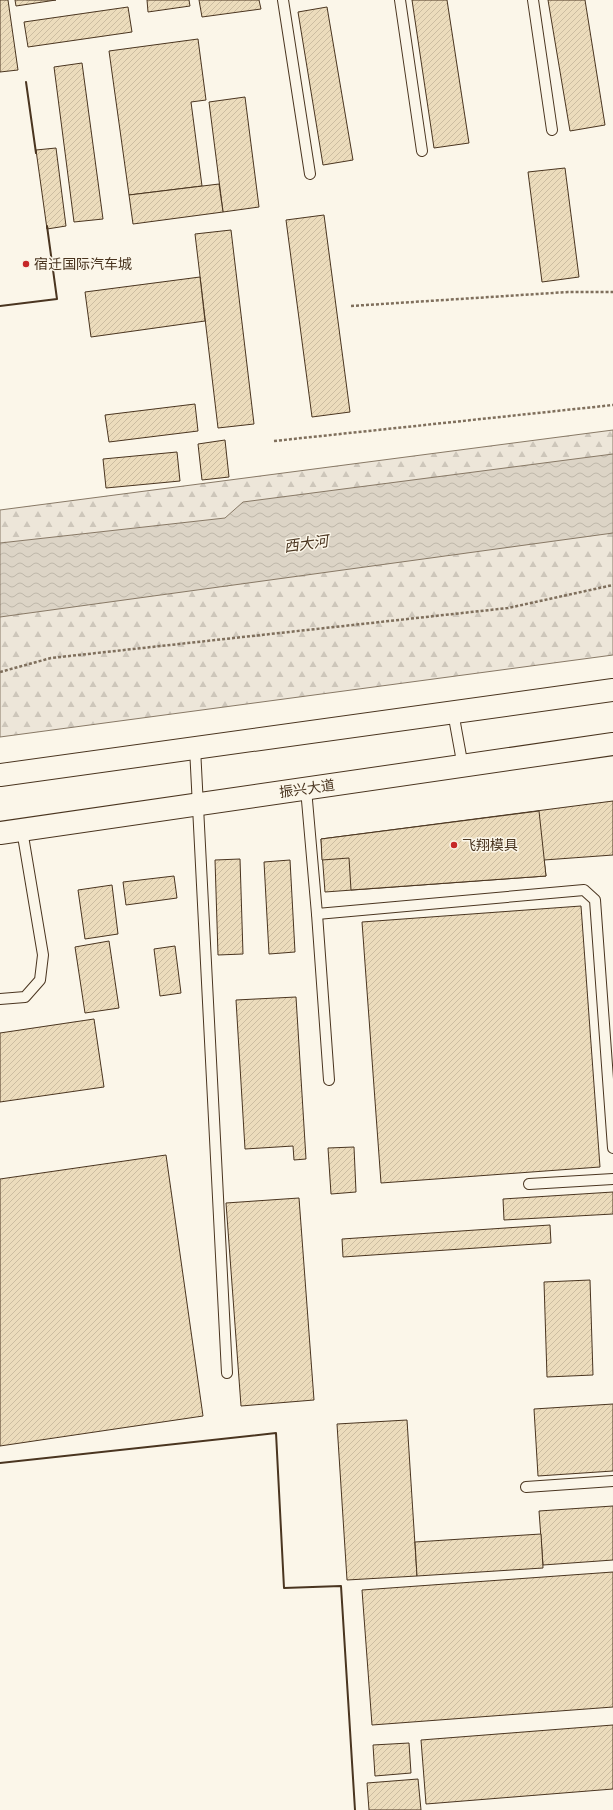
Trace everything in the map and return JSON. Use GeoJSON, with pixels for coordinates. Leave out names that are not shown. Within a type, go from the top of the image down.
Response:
{"type":"FeatureCollection","features":[{"type":"Feature","properties":{"kind":"main road"},"geometry":{"type":"LineString","coordinates":[[0,775],[613,690]]}},
{"type":"Feature","properties":{"kind":"main road","name":"振兴大道"},"geometry":{"type":"LineString","coordinates":[[0,834],[613,744]]}},
{"type":"Feature","properties":{"kind":"lane"},"geometry":{"type":"LineString","coordinates":[[283,0],[310,174]]}},
{"type":"Feature","properties":{"kind":"lane"},"geometry":{"type":"LineString","coordinates":[[400,0],[422,151]]}},
{"type":"Feature","properties":{"kind":"lane"},"geometry":{"type":"LineString","coordinates":[[533,0],[552,130]]}},
{"type":"Feature","properties":{"kind":"lane"},"geometry":{"type":"LineString","coordinates":[[453,712],[463,767]]}},
{"type":"Feature","properties":{"kind":"lane"},"geometry":{"type":"LineString","coordinates":[[195,748],[227,1373]]}},
{"type":"Feature","properties":{"kind":"lane"},"geometry":{"type":"LineString","coordinates":[[306,789],[329,1080]]}},
{"type":"Feature","properties":{"kind":"lane"},"geometry":{"type":"LineString","coordinates":[[0,999],[25,996],[40,980],[43,955],[22,830]]}},
{"type":"Feature","properties":{"kind":"lane"},"geometry":{"type":"LineString","coordinates":[[317,914],[584,890],[595,900],[613,1148]]}},
{"type":"Feature","properties":{"kind":"lane"},"geometry":{"type":"LineString","coordinates":[[529,1184],[613,1179]]}},
{"type":"Feature","properties":{"kind":"lane"},"geometry":{"type":"LineString","coordinates":[[526,1487],[613,1482]]}},
{"type":"Feature","properties":{"kind":"path"},"geometry":{"type":"LineString","coordinates":[[351,306],[568,292],[613,292]]}},
{"type":"Feature","properties":{"kind":"path"},"geometry":{"type":"LineString","coordinates":[[274,442],[613,405]]}},
{"type":"Feature","properties":{"kind":"path"},"geometry":{"type":"LineString","coordinates":[[0,672],[51,658],[508,608],[613,584]]}},
{"type":"Feature","properties":{"kind":"green space"},"geometry":{"type":"Polygon","coordinates":[[[613,430],[613,655],[0,737],[0,510],[613,430]]]}},
{"type":"Feature","properties":{"kind":"water","name":"西大河"},"geometry":{"type":"Polygon","coordinates":[[[613,454],[613,533],[0,617],[0,543],[225,518],[243,502],[613,454]]]}},
{"type":"Feature","properties":{"kind":"building"},"geometry":{"type":"Polygon","coordinates":[[[0,0],[8,0],[18,70],[0,72],[0,0]]]}},
{"type":"Feature","properties":{"kind":"building"},"geometry":{"type":"Polygon","coordinates":[[[15,0],[56,0],[16,6],[15,0]]]}},
{"type":"Feature","properties":{"kind":"building"},"geometry":{"type":"Polygon","coordinates":[[[147,0],[189,0],[190,6],[148,12],[147,0]]]}},
{"type":"Feature","properties":{"kind":"building"},"geometry":{"type":"Polygon","coordinates":[[[199,0],[259,0],[261,9],[202,17],[199,0]]]}},
{"type":"Feature","properties":{"kind":"building"},"geometry":{"type":"Polygon","coordinates":[[[412,0],[447,0],[469,143],[434,148],[412,0]]]}},
{"type":"Feature","properties":{"kind":"building"},"geometry":{"type":"Polygon","coordinates":[[[548,0],[585,0],[605,125],[570,131],[548,0]]]}},
{"type":"Feature","properties":{"kind":"building"},"geometry":{"type":"Polygon","coordinates":[[[128,7],[132,32],[28,47],[24,22],[128,7]]]}},
{"type":"Feature","properties":{"kind":"building"},"geometry":{"type":"Polygon","coordinates":[[[327,7],[353,160],[323,165],[298,12],[327,7]]]}},
{"type":"Feature","properties":{"kind":"building"},"geometry":{"type":"Polygon","coordinates":[[[198,39],[206,100],[191,102],[202,186],[129,195],[109,51],[198,39]]]}},
{"type":"Feature","properties":{"kind":"building"},"geometry":{"type":"Polygon","coordinates":[[[82,63],[103,219],[74,222],[54,67],[82,63]]]}},
{"type":"Feature","properties":{"kind":"building"},"geometry":{"type":"Polygon","coordinates":[[[245,97],[259,207],[223,212],[209,102],[245,97]]]}},
{"type":"Feature","properties":{"kind":"building"},"geometry":{"type":"Polygon","coordinates":[[[56,148],[66,226],[47,229],[36,150],[56,148]]]}},
{"type":"Feature","properties":{"kind":"building"},"geometry":{"type":"Polygon","coordinates":[[[565,168],[579,277],[542,282],[528,172],[565,168]]]}},
{"type":"Feature","properties":{"kind":"building"},"geometry":{"type":"Polygon","coordinates":[[[219,184],[223,212],[133,224],[129,195],[219,184]]]}},
{"type":"Feature","properties":{"kind":"building"},"geometry":{"type":"Polygon","coordinates":[[[324,215],[350,412],[312,417],[286,220],[324,215]]]}},
{"type":"Feature","properties":{"kind":"building"},"geometry":{"type":"Polygon","coordinates":[[[231,230],[254,424],[218,428],[195,234],[231,230]]]}},
{"type":"Feature","properties":{"kind":"building"},"geometry":{"type":"Polygon","coordinates":[[[200,277],[205,321],[91,337],[85,292],[200,277]]]}},
{"type":"Feature","properties":{"kind":"building"},"geometry":{"type":"Polygon","coordinates":[[[195,404],[198,431],[109,442],[105,415],[195,404]]]}},
{"type":"Feature","properties":{"kind":"building"},"geometry":{"type":"Polygon","coordinates":[[[225,440],[229,477],[202,480],[198,444],[225,440]]]}},
{"type":"Feature","properties":{"kind":"building"},"geometry":{"type":"Polygon","coordinates":[[[177,452],[180,481],[106,488],[103,459],[177,452]]]}},
{"type":"Feature","properties":{"kind":"building"},"geometry":{"type":"Polygon","coordinates":[[[613,801],[613,855],[544,860],[546,876],[325,892],[321,839],[613,801]]]}},
{"type":"Feature","properties":{"kind":"building"},"geometry":{"type":"Polygon","coordinates":[[[539,811],[546,876],[351,890],[349,858],[322,860],[321,839],[539,811]]]}},
{"type":"Feature","properties":{"kind":"building"},"geometry":{"type":"Polygon","coordinates":[[[240,859],[243,954],[218,955],[215,860],[240,859]]]}},
{"type":"Feature","properties":{"kind":"building"},"geometry":{"type":"Polygon","coordinates":[[[290,860],[295,952],[269,954],[264,862],[290,860]]]}},
{"type":"Feature","properties":{"kind":"building"},"geometry":{"type":"Polygon","coordinates":[[[174,876],[177,898],[126,905],[123,882],[174,876]]]}},
{"type":"Feature","properties":{"kind":"building"},"geometry":{"type":"Polygon","coordinates":[[[112,885],[118,934],[85,939],[78,890],[112,885]]]}},
{"type":"Feature","properties":{"kind":"building"},"geometry":{"type":"Polygon","coordinates":[[[581,906],[600,1167],[381,1183],[362,922],[581,906]]]}},
{"type":"Feature","properties":{"kind":"building"},"geometry":{"type":"Polygon","coordinates":[[[109,941],[119,1008],[85,1013],[75,947],[109,941]]]}},
{"type":"Feature","properties":{"kind":"building"},"geometry":{"type":"Polygon","coordinates":[[[175,946],[181,993],[160,996],[154,949],[175,946]]]}},
{"type":"Feature","properties":{"kind":"building"},"geometry":{"type":"Polygon","coordinates":[[[296,997],[306,1159],[294,1160],[293,1146],[245,1149],[236,1000],[296,997]]]}},
{"type":"Feature","properties":{"kind":"building"},"geometry":{"type":"Polygon","coordinates":[[[94,1019],[104,1087],[0,1102],[0,1033],[94,1019]]]}},
{"type":"Feature","properties":{"kind":"building"},"geometry":{"type":"Polygon","coordinates":[[[354,1147],[356,1192],[331,1194],[328,1148],[354,1147]]]}},
{"type":"Feature","properties":{"kind":"building"},"geometry":{"type":"Polygon","coordinates":[[[166,1155],[203,1416],[0,1446],[0,1179],[166,1155]]]}},
{"type":"Feature","properties":{"kind":"building"},"geometry":{"type":"Polygon","coordinates":[[[613,1192],[613,1214],[504,1220],[503,1199],[613,1192]]]}},
{"type":"Feature","properties":{"kind":"building"},"geometry":{"type":"Polygon","coordinates":[[[299,1198],[314,1400],[241,1406],[226,1203],[299,1198]]]}},
{"type":"Feature","properties":{"kind":"building"},"geometry":{"type":"Polygon","coordinates":[[[550,1225],[551,1243],[343,1257],[342,1239],[550,1225]]]}},
{"type":"Feature","properties":{"kind":"building"},"geometry":{"type":"Polygon","coordinates":[[[590,1280],[593,1375],[547,1377],[544,1282],[590,1280]]]}},
{"type":"Feature","properties":{"kind":"building"},"geometry":{"type":"Polygon","coordinates":[[[613,1404],[613,1471],[538,1476],[534,1409],[613,1404]]]}},
{"type":"Feature","properties":{"kind":"building"},"geometry":{"type":"Polygon","coordinates":[[[407,1420],[417,1576],[347,1580],[337,1424],[407,1420]]]}},
{"type":"Feature","properties":{"kind":"building"},"geometry":{"type":"Polygon","coordinates":[[[613,1506],[613,1560],[543,1565],[539,1511],[613,1506]]]}},
{"type":"Feature","properties":{"kind":"building"},"geometry":{"type":"Polygon","coordinates":[[[541,1534],[543,1568],[417,1576],[415,1542],[541,1534]]]}},
{"type":"Feature","properties":{"kind":"building"},"geometry":{"type":"Polygon","coordinates":[[[613,1572],[613,1707],[372,1725],[362,1590],[613,1572]]]}},
{"type":"Feature","properties":{"kind":"building"},"geometry":{"type":"Polygon","coordinates":[[[613,1725],[613,1789],[426,1804],[421,1740],[613,1725]]]}},
{"type":"Feature","properties":{"kind":"building"},"geometry":{"type":"Polygon","coordinates":[[[409,1743],[411,1773],[375,1776],[373,1745],[409,1743]]]}},
{"type":"Feature","properties":{"kind":"building"},"geometry":{"type":"Polygon","coordinates":[[[418,1779],[421,1810],[369,1810],[367,1783],[418,1779]]]}},
{"type":"Feature","properties":{"kind":"wall"},"geometry":{"type":"LineString","coordinates":[[26,82],[36,153]]}},
{"type":"Feature","properties":{"kind":"wall"},"geometry":{"type":"LineString","coordinates":[[0,306],[57,299],[47,226]]}},
{"type":"Feature","properties":{"kind":"wall"},"geometry":{"type":"LineString","coordinates":[[0,1463],[276,1433],[284,1588],[341,1586],[355,1810]]}},
{"type":"Feature","properties":{"kind":"place","name":"宿迁国际汽车城"},"geometry":{"type":"Point","coordinates":[26,264]}},
{"type":"Feature","properties":{"kind":"place","name":"飞翔模具"},"geometry":{"type":"Point","coordinates":[454,845]}}]}
